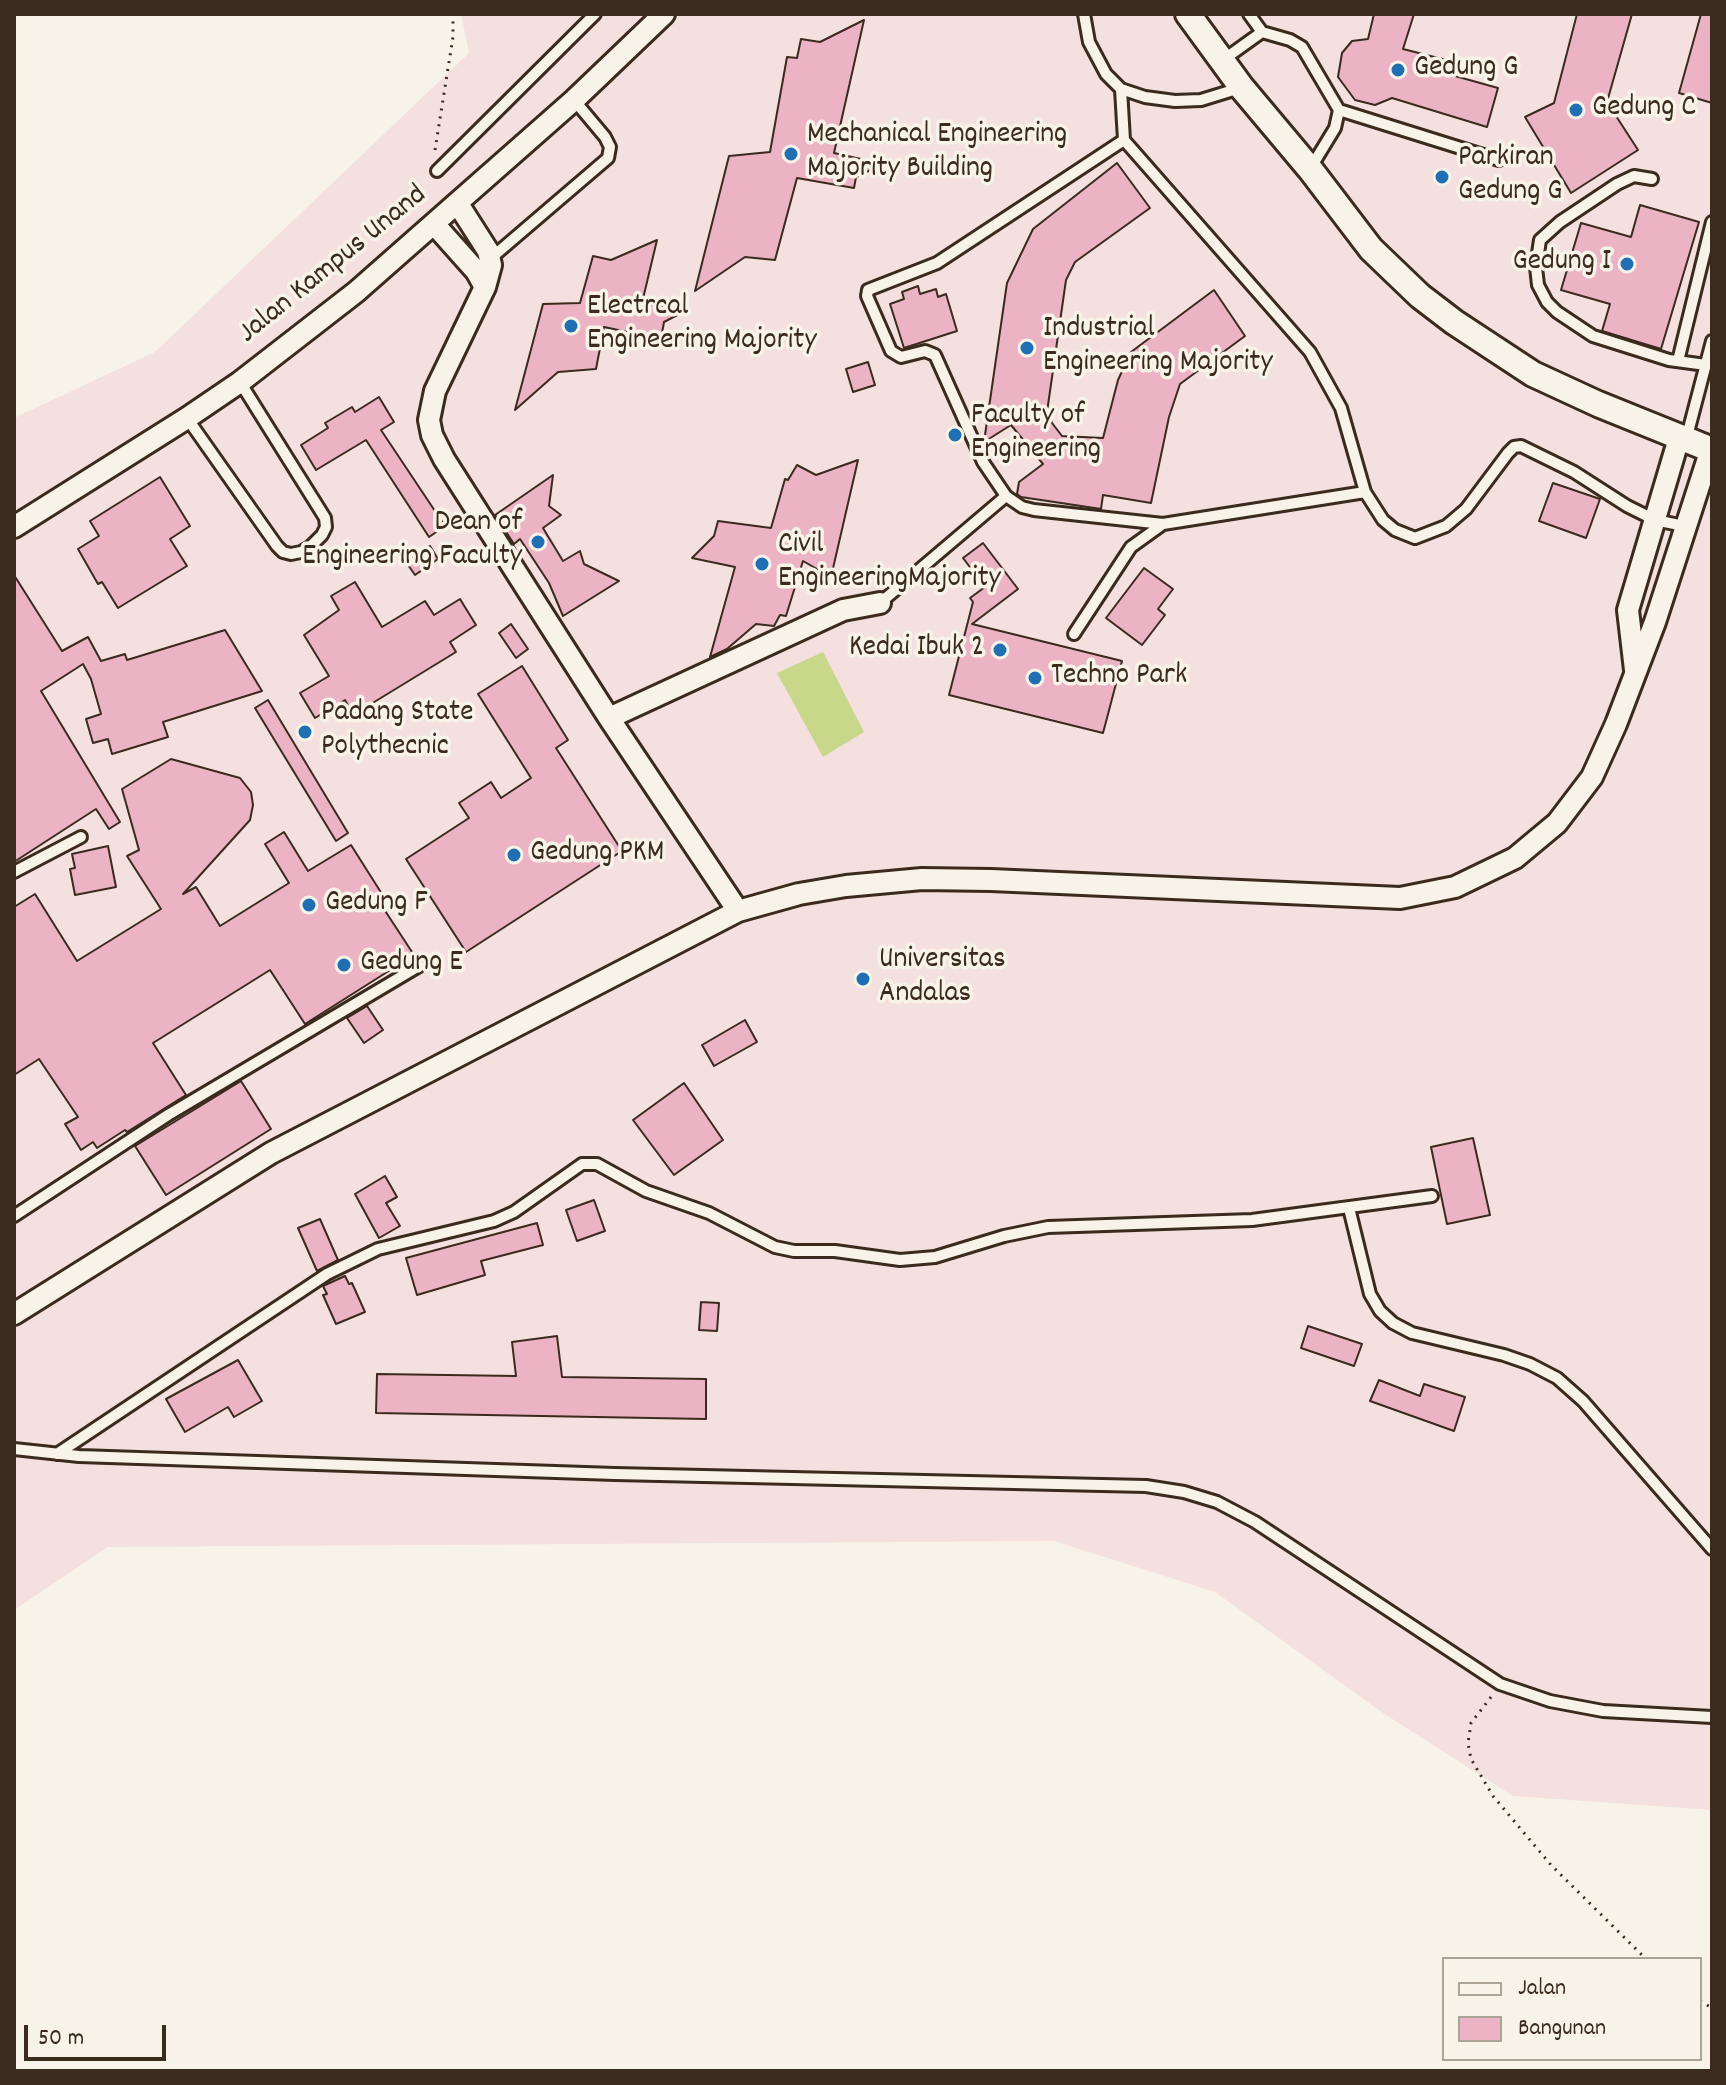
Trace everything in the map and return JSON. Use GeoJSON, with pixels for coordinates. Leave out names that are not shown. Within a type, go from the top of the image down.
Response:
{"type":"FeatureCollection","features":[{"type":"Feature","properties":{"kind":"street","name":"Jalan Kampus Unand"},"geometry":{"type":"LineString","coordinates":[[14,527],[240,382],[356,292],[574,100],[664,14]]}},
{"type":"Feature","properties":{"kind":"street"},"geometry":{"type":"LineString","coordinates":[[14,1314],[271,1153],[738,911],[799,894],[922,879],[1400,898],[1455,887],[1515,858],[1557,823],[1592,777],[1636,674],[1711,450],[1533,374],[1420,296],[1371,249],[1310,169],[1242,88],[1188,14]]}},
{"type":"Feature","properties":{"kind":"street"},"geometry":{"type":"LineString","coordinates":[[458,204],[484,272],[435,391],[429,420],[432,435],[444,459],[609,718],[738,911]]}},
{"type":"Feature","properties":{"kind":"street"},"geometry":{"type":"LineString","coordinates":[[435,225],[484,272]]}},
{"type":"Feature","properties":{"kind":"street"},"geometry":{"type":"LineString","coordinates":[[1636,674],[1628,610],[1682,439]]}},
{"type":"Feature","properties":{"kind":"street"},"geometry":{"type":"LineString","coordinates":[[609,718],[843,610],[880,603]]}},
{"type":"Feature","properties":{"kind":"lane"},"geometry":{"type":"LineString","coordinates":[[437,171],[595,14]]}},
{"type":"Feature","properties":{"kind":"lane"},"geometry":{"type":"LineString","coordinates":[[1084,14],[1089,42],[1106,74],[1121,89],[1145,97],[1175,101],[1201,100],[1242,88]]}},
{"type":"Feature","properties":{"kind":"lane"},"geometry":{"type":"LineString","coordinates":[[1249,14],[1262,32],[1302,47],[1339,110],[1499,160]]}},
{"type":"Feature","properties":{"kind":"lane"},"geometry":{"type":"LineString","coordinates":[[1222,61],[1262,32]]}},
{"type":"Feature","properties":{"kind":"lane"},"geometry":{"type":"LineString","coordinates":[[1121,89],[1124,140],[1310,352],[1341,408],[1365,492],[1383,520],[1395,530],[1415,538],[1446,526],[1466,509],[1508,453],[1514,447],[1521,446],[1574,472],[1655,520],[1684,526]]}},
{"type":"Feature","properties":{"kind":"lane"},"geometry":{"type":"LineString","coordinates":[[484,272],[608,158],[610,147],[605,137],[574,100]]}},
{"type":"Feature","properties":{"kind":"lane"},"geometry":{"type":"LineString","coordinates":[[1310,169],[1335,128],[1339,110]]}},
{"type":"Feature","properties":{"kind":"lane"},"geometry":{"type":"LineString","coordinates":[[1124,140],[937,263],[868,290],[867,296],[894,354],[901,357],[925,351],[938,359],[983,462],[1006,496],[1022,507],[1163,524],[1365,492]]}},
{"type":"Feature","properties":{"kind":"lane"},"geometry":{"type":"LineString","coordinates":[[1652,179],[1634,176],[1617,184],[1540,240],[1536,267],[1538,285],[1547,302],[1580,330],[1637,351],[1706,365]]}},
{"type":"Feature","properties":{"kind":"lane"},"geometry":{"type":"LineString","coordinates":[[1678,361],[1712,222]]}},
{"type":"Feature","properties":{"kind":"lane"},"geometry":{"type":"LineString","coordinates":[[1682,439],[1712,341]]}},
{"type":"Feature","properties":{"kind":"lane"},"geometry":{"type":"LineString","coordinates":[[187,418],[277,546],[291,554],[311,546],[326,527],[325,518],[240,382]]}},
{"type":"Feature","properties":{"kind":"lane"},"geometry":{"type":"LineString","coordinates":[[880,603],[1006,496]]}},
{"type":"Feature","properties":{"kind":"lane"},"geometry":{"type":"LineString","coordinates":[[1074,634],[1131,547],[1163,524]]}},
{"type":"Feature","properties":{"kind":"lane"},"geometry":{"type":"LineString","coordinates":[[14,872],[81,837]]}},
{"type":"Feature","properties":{"kind":"lane"},"geometry":{"type":"LineString","coordinates":[[14,1216],[168,1115],[419,966]]}},
{"type":"Feature","properties":{"kind":"lane"},"geometry":{"type":"LineString","coordinates":[[57,1454],[327,1274],[378,1249],[494,1221],[514,1212],[582,1164],[597,1164],[636,1187],[709,1213],[775,1247],[900,1260],[935,1257],[1004,1236],[1048,1227],[1252,1220],[1432,1196]]}},
{"type":"Feature","properties":{"kind":"lane"},"geometry":{"type":"LineString","coordinates":[[1349,1208],[1370,1294],[1380,1311],[1393,1323],[1412,1333],[1504,1355],[1557,1378],[1583,1401],[1712,1549]]}},
{"type":"Feature","properties":{"kind":"lane"},"geometry":{"type":"LineString","coordinates":[[14,1449],[57,1454],[615,1474],[1146,1486],[1184,1492],[1217,1502],[1255,1522],[1500,1684],[1550,1701],[1603,1711],[1712,1717]]}},
{"type":"Feature","properties":{"kind":"path"},"geometry":{"type":"LineString","coordinates":[[437,171],[436,133],[448,71],[453,14]]}},
{"type":"Feature","properties":{"kind":"path"},"geometry":{"type":"LineString","coordinates":[[1500,1684],[1471,1723],[1468,1743],[1471,1759],[1493,1796],[1551,1865],[1644,1957]]}},
{"type":"Feature","properties":{"kind":"shaded area","name":"Universitas Andalas"},"geometry":{"type":"Polygon","coordinates":[[[461,14],[1712,14],[1712,1810],[1513,1796],[1383,1713],[1215,1592],[1054,1541],[108,1547],[14,1610],[14,418],[155,352],[469,53],[461,14]]]}},
{"type":"Feature","properties":{"kind":"green space"},"geometry":{"type":"Polygon","coordinates":[[[823,652],[864,732],[823,757],[777,673],[823,652]]]}},
{"type":"Feature","properties":{"kind":"building","name":"Gedung G"},"geometry":{"type":"Polygon","coordinates":[[[1374,14],[1414,14],[1403,49],[1458,63],[1455,76],[1498,88],[1487,127],[1392,98],[1375,105],[1355,100],[1338,77],[1342,53],[1352,41],[1368,39],[1374,14]]]}},
{"type":"Feature","properties":{"kind":"building","name":"Gedung C"},"geometry":{"type":"Polygon","coordinates":[[[1577,14],[1632,14],[1607,102],[1638,150],[1571,193],[1525,117],[1554,103],[1577,14]]]}},
{"type":"Feature","properties":{"kind":"building"},"geometry":{"type":"Polygon","coordinates":[[[1701,14],[1712,14],[1712,103],[1679,93],[1701,14]]]}},
{"type":"Feature","properties":{"kind":"building","name":"Mechanical Engineering Majority Building"},"geometry":{"type":"Polygon","coordinates":[[[864,20],[834,153],[883,164],[856,177],[854,188],[797,178],[775,260],[745,257],[695,291],[729,156],[770,152],[787,57],[797,58],[801,39],[820,42],[864,20]]]}},
{"type":"Feature","properties":{"kind":"building"},"geometry":{"type":"Polygon","coordinates":[[[1117,163],[1150,208],[1075,262],[1066,280],[1047,412],[1052,423],[1062,436],[1103,438],[1118,380],[1131,352],[1214,290],[1245,336],[1180,384],[1169,417],[1151,503],[1103,495],[1101,509],[1021,497],[1017,494],[1019,482],[1043,464],[1011,425],[984,442],[1007,283],[1033,229],[1117,163]]]}},
{"type":"Feature","properties":{"kind":"building","name":"Gedung I"},"geometry":{"type":"Polygon","coordinates":[[[1640,205],[1699,222],[1661,349],[1602,331],[1610,304],[1561,290],[1581,223],[1631,237],[1640,205]]]}},
{"type":"Feature","properties":{"kind":"building","name":"Electrcal Engineering Majority"},"geometry":{"type":"Polygon","coordinates":[[[657,240],[642,303],[685,311],[664,322],[661,339],[604,327],[596,369],[558,372],[515,410],[543,304],[580,303],[593,256],[611,260],[657,240]]]}},
{"type":"Feature","properties":{"kind":"building"},"geometry":{"type":"Polygon","coordinates":[[[918,286],[920,294],[936,289],[938,297],[946,294],[957,331],[904,348],[890,304],[904,299],[902,292],[918,286]]]}},
{"type":"Feature","properties":{"kind":"building"},"geometry":{"type":"Polygon","coordinates":[[[868,362],[875,385],[853,392],[846,369],[868,362]]]}},
{"type":"Feature","properties":{"kind":"building"},"geometry":{"type":"Polygon","coordinates":[[[379,397],[394,422],[381,430],[445,526],[429,537],[366,440],[316,470],[301,445],[328,428],[325,423],[352,407],[355,412],[379,397]]]}},
{"type":"Feature","properties":{"kind":"building","name":"Civil EngineeringMajority"},"geometry":{"type":"Polygon","coordinates":[[[858,460],[831,577],[803,561],[786,616],[780,615],[774,626],[756,624],[727,649],[710,657],[735,567],[692,558],[714,536],[718,521],[771,528],[785,479],[788,480],[797,465],[816,475],[858,460]]]}},
{"type":"Feature","properties":{"kind":"building","name":"Dean of Engineering Faculty"},"geometry":{"type":"Polygon","coordinates":[[[553,475],[549,506],[561,515],[543,528],[563,561],[580,551],[584,564],[619,581],[563,616],[549,583],[520,539],[514,544],[495,515],[553,475]]]}},
{"type":"Feature","properties":{"kind":"building"},"geometry":{"type":"Polygon","coordinates":[[[160,477],[190,526],[170,539],[187,566],[118,608],[102,582],[98,584],[78,549],[99,536],[90,521],[160,477]]]}},
{"type":"Feature","properties":{"kind":"building"},"geometry":{"type":"Polygon","coordinates":[[[1553,483],[1600,499],[1586,538],[1539,521],[1553,483]]]}},
{"type":"Feature","properties":{"kind":"building","name":"Techno Park"},"geometry":{"type":"Polygon","coordinates":[[[983,543],[1018,589],[972,624],[1122,661],[1103,733],[949,695],[973,602],[970,598],[985,587],[963,558],[983,543]]]}},
{"type":"Feature","properties":{"kind":"building"},"geometry":{"type":"Polygon","coordinates":[[[430,546],[438,559],[415,575],[406,562],[430,546]]]}},
{"type":"Feature","properties":{"kind":"building"},"geometry":{"type":"Polygon","coordinates":[[[1144,568],[1173,589],[1158,609],[1165,615],[1142,645],[1106,618],[1144,568]]]}},
{"type":"Feature","properties":{"kind":"building"},"geometry":{"type":"Polygon","coordinates":[[[14,575],[62,651],[88,637],[101,661],[125,654],[127,660],[225,630],[262,691],[163,722],[168,737],[112,754],[108,739],[93,743],[86,719],[101,714],[91,679],[83,664],[41,691],[120,822],[109,829],[96,809],[14,862],[14,575]]]}},
{"type":"Feature","properties":{"kind":"building"},"geometry":{"type":"Polygon","coordinates":[[[355,582],[382,627],[425,601],[434,615],[460,599],[476,625],[450,642],[456,652],[353,715],[345,700],[315,718],[300,693],[329,676],[304,635],[339,610],[331,596],[355,582]]]}},
{"type":"Feature","properties":{"kind":"building"},"geometry":{"type":"Polygon","coordinates":[[[511,624],[528,649],[516,658],[499,633],[511,624]]]}},
{"type":"Feature","properties":{"kind":"building","name":"Gedung PKM"},"geometry":{"type":"Polygon","coordinates":[[[522,666],[568,740],[556,748],[622,851],[466,952],[406,859],[469,818],[459,803],[491,782],[501,798],[531,778],[478,694],[522,666]]]}},
{"type":"Feature","properties":{"kind":"building"},"geometry":{"type":"Polygon","coordinates":[[[268,700],[348,833],[336,841],[255,708],[268,700]]]}},
{"type":"Feature","properties":{"kind":"building"},"geometry":{"type":"Polygon","coordinates":[[[171,759],[240,778],[251,792],[253,805],[250,820],[183,894],[196,887],[220,926],[289,883],[265,844],[284,832],[308,871],[351,845],[382,894],[376,897],[414,955],[305,1024],[270,970],[153,1043],[186,1095],[97,1148],[93,1142],[81,1150],[65,1124],[78,1117],[39,1059],[14,1075],[14,907],[35,894],[77,961],[161,909],[127,856],[139,850],[122,789],[171,759]]]}},
{"type":"Feature","properties":{"kind":"building"},"geometry":{"type":"Polygon","coordinates":[[[108,846],[116,887],[75,895],[70,869],[75,868],[72,854],[108,846]]]}},
{"type":"Feature","properties":{"kind":"building"},"geometry":{"type":"Polygon","coordinates":[[[367,1006],[383,1030],[364,1043],[347,1018],[367,1006]]]}},
{"type":"Feature","properties":{"kind":"building"},"geometry":{"type":"Polygon","coordinates":[[[745,1020],[757,1042],[714,1066],[702,1045],[745,1020]]]}},
{"type":"Feature","properties":{"kind":"building"},"geometry":{"type":"Polygon","coordinates":[[[241,1081],[271,1129],[166,1195],[135,1146],[241,1081]]]}},
{"type":"Feature","properties":{"kind":"building"},"geometry":{"type":"Polygon","coordinates":[[[684,1083],[723,1140],[674,1175],[633,1120],[684,1083]]]}},
{"type":"Feature","properties":{"kind":"building"},"geometry":{"type":"Polygon","coordinates":[[[1473,1138],[1490,1215],[1447,1224],[1431,1147],[1473,1138]]]}},
{"type":"Feature","properties":{"kind":"building"},"geometry":{"type":"Polygon","coordinates":[[[385,1176],[397,1197],[386,1203],[400,1226],[379,1238],[355,1194],[385,1176]]]}},
{"type":"Feature","properties":{"kind":"building"},"geometry":{"type":"Polygon","coordinates":[[[594,1200],[605,1231],[577,1241],[566,1210],[594,1200]]]}},
{"type":"Feature","properties":{"kind":"building"},"geometry":{"type":"Polygon","coordinates":[[[320,1219],[338,1260],[317,1271],[298,1228],[320,1219]]]}},
{"type":"Feature","properties":{"kind":"building"},"geometry":{"type":"Polygon","coordinates":[[[537,1223],[543,1245],[481,1261],[485,1275],[417,1295],[406,1258],[537,1223]]]}},
{"type":"Feature","properties":{"kind":"building"},"geometry":{"type":"Polygon","coordinates":[[[345,1276],[349,1284],[352,1283],[365,1312],[336,1324],[323,1295],[327,1294],[323,1286],[345,1276]]]}},
{"type":"Feature","properties":{"kind":"building"},"geometry":{"type":"Polygon","coordinates":[[[701,1302],[719,1303],[717,1331],[699,1330],[701,1302]]]}},
{"type":"Feature","properties":{"kind":"building"},"geometry":{"type":"Polygon","coordinates":[[[1308,1326],[1362,1344],[1354,1366],[1301,1348],[1308,1326]]]}},
{"type":"Feature","properties":{"kind":"building"},"geometry":{"type":"Polygon","coordinates":[[[557,1336],[562,1377],[706,1379],[706,1419],[376,1413],[377,1374],[516,1376],[512,1342],[557,1336]]]}},
{"type":"Feature","properties":{"kind":"building"},"geometry":{"type":"Polygon","coordinates":[[[238,1360],[262,1401],[234,1417],[228,1407],[185,1432],[166,1399],[238,1360]]]}},
{"type":"Feature","properties":{"kind":"building"},"geometry":{"type":"Polygon","coordinates":[[[1379,1380],[1420,1396],[1424,1384],[1465,1397],[1454,1431],[1370,1401],[1379,1380]]]}},
{"type":"Feature","properties":{"kind":"place","name":"Gedung G"},"geometry":{"type":"Point","coordinates":[1398,70]}},
{"type":"Feature","properties":{"kind":"place","name":"Gedung C"},"geometry":{"type":"Point","coordinates":[1576,110]}},
{"type":"Feature","properties":{"kind":"place","name":"Mechanical Engineering Majority Building"},"geometry":{"type":"Point","coordinates":[791,154]}},
{"type":"Feature","properties":{"kind":"place","name":"Parkiran Gedung G"},"geometry":{"type":"Point","coordinates":[1442,177]}},
{"type":"Feature","properties":{"kind":"place","name":"Gedung I"},"geometry":{"type":"Point","coordinates":[1627,264]}},
{"type":"Feature","properties":{"kind":"place","name":"Electrcal Engineering Majority"},"geometry":{"type":"Point","coordinates":[571,326]}},
{"type":"Feature","properties":{"kind":"place","name":"Industrial Engineering Majority"},"geometry":{"type":"Point","coordinates":[1027,348]}},
{"type":"Feature","properties":{"kind":"place","name":"Faculty of Engineering"},"geometry":{"type":"Point","coordinates":[955,435]}},
{"type":"Feature","properties":{"kind":"place","name":"Dean of Engineering Faculty"},"geometry":{"type":"Point","coordinates":[538,542]}},
{"type":"Feature","properties":{"kind":"place","name":"Civil EngineeringMajority"},"geometry":{"type":"Point","coordinates":[762,564]}},
{"type":"Feature","properties":{"kind":"place","name":"Kedai Ibuk 2"},"geometry":{"type":"Point","coordinates":[1000,650]}},
{"type":"Feature","properties":{"kind":"place","name":"Techno Park"},"geometry":{"type":"Point","coordinates":[1035,678]}},
{"type":"Feature","properties":{"kind":"place","name":"Padang State Polythecnic"},"geometry":{"type":"Point","coordinates":[305,732]}},
{"type":"Feature","properties":{"kind":"place","name":"Gedung PKM"},"geometry":{"type":"Point","coordinates":[514,855]}},
{"type":"Feature","properties":{"kind":"place","name":"Gedung F"},"geometry":{"type":"Point","coordinates":[309,905]}},
{"type":"Feature","properties":{"kind":"place","name":"Gedung E"},"geometry":{"type":"Point","coordinates":[344,965]}},
{"type":"Feature","properties":{"kind":"place","name":"Universitas Andalas"},"geometry":{"type":"Point","coordinates":[863,979]}}]}
